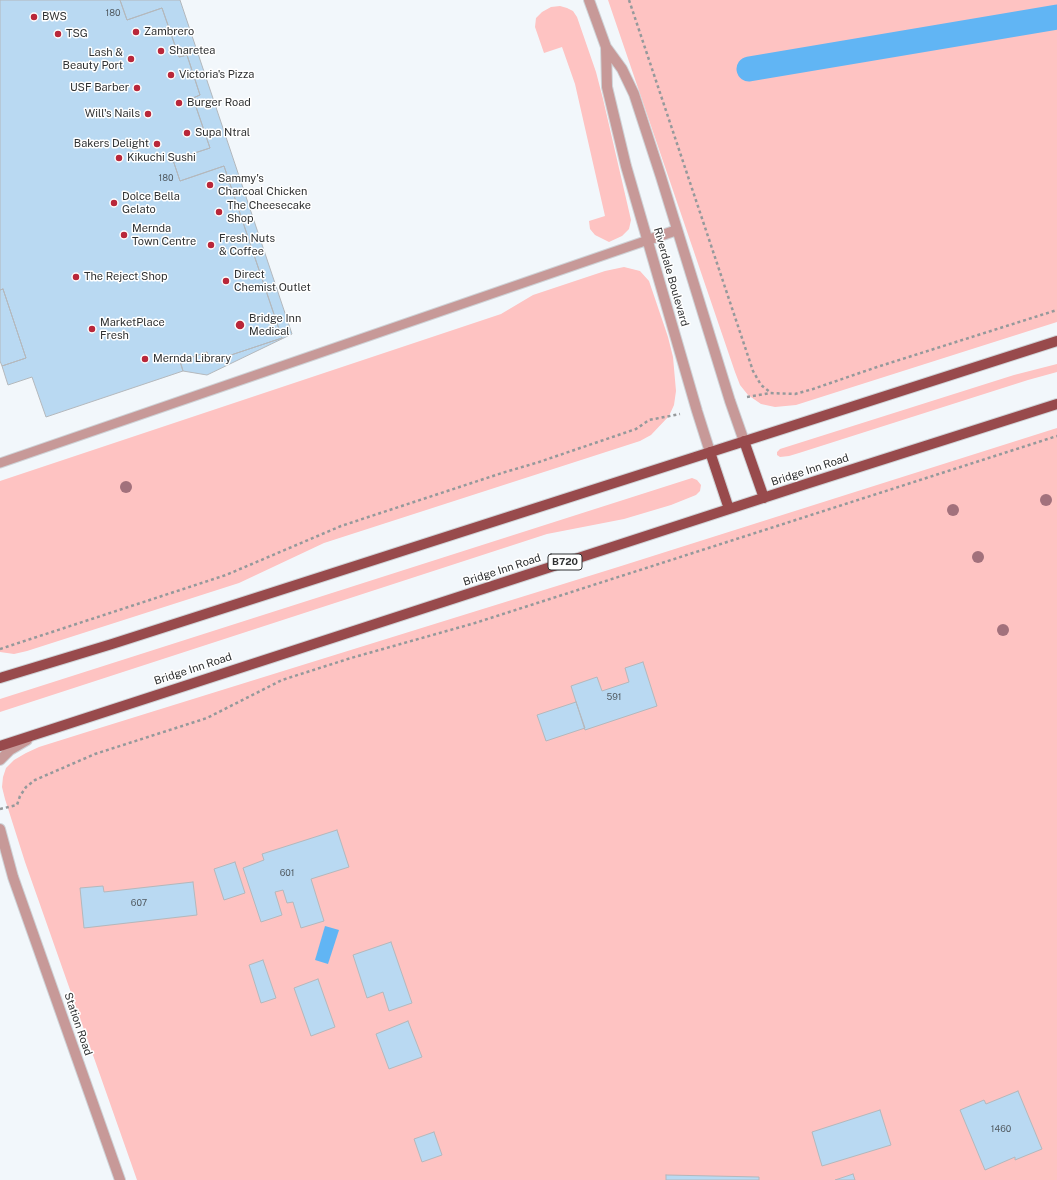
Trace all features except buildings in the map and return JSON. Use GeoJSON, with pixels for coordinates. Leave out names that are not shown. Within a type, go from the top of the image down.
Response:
{"type":"FeatureCollection","features":[{"type":"Feature","properties":{"kind":"main road"},"geometry":{"type":"LineString","coordinates":[[0,678],[119,642],[1057,341]]}},
{"type":"Feature","properties":{"kind":"main road","name":"Bridge Inn Road"},"geometry":{"type":"LineString","coordinates":[[0,746],[1057,404]]}},
{"type":"Feature","properties":{"kind":"main road","name":"Riverdale Boulevard"},"geometry":{"type":"LineString","coordinates":[[744,441],[764,498]]}},
{"type":"Feature","properties":{"kind":"main road","name":"Riverdale Boulevard"},"geometry":{"type":"LineString","coordinates":[[710,452],[729,509]]}},
{"type":"Feature","properties":{"kind":"street","name":"Riverdale Boulevard"},"geometry":{"type":"LineString","coordinates":[[590,0],[606,47],[622,69],[634,94],[730,401],[744,441]]}},
{"type":"Feature","properties":{"kind":"street","name":"Riverdale Boulevard"},"geometry":{"type":"LineString","coordinates":[[606,47],[606,75],[610,101],[628,174],[696,411],[710,452]]}},
{"type":"Feature","properties":{"kind":"street"},"geometry":{"type":"LineString","coordinates":[[648,240],[677,230]]}},
{"type":"Feature","properties":{"kind":"street"},"geometry":{"type":"LineString","coordinates":[[0,760],[18,745],[43,731]]}},
{"type":"Feature","properties":{"kind":"street","name":"Station Road"},"geometry":{"type":"LineString","coordinates":[[0,829],[13,877],[120,1180]]}},
{"type":"Feature","properties":{"kind":"street","name":"Station Road"},"geometry":{"type":"LineString","coordinates":[[0,855],[13,877]]}},
{"type":"Feature","properties":{"kind":"lane"},"geometry":{"type":"LineString","coordinates":[[0,463],[648,240]]}},
{"type":"Feature","properties":{"kind":"path"},"geometry":{"type":"LineString","coordinates":[[630,0],[753,371],[761,384],[770,393]]}},
{"type":"Feature","properties":{"kind":"path"},"geometry":{"type":"LineString","coordinates":[[730,401],[770,393],[795,394],[813,389],[877,367],[1057,310]]}},
{"type":"Feature","properties":{"kind":"path"},"geometry":{"type":"LineString","coordinates":[[0,649],[216,578],[341,526],[507,471],[547,460],[636,429],[649,420],[696,411]]}},
{"type":"Feature","properties":{"kind":"path"},"geometry":{"type":"LineString","coordinates":[[0,809],[17,805],[20,796],[26,787],[35,780],[95,754],[207,718],[282,680],[351,658],[475,623],[1057,436]]}},
{"type":"Feature","properties":{"kind":"shaded area"},"geometry":{"type":"Polygon","coordinates":[[[608,0],[1057,0],[1057,322],[796,405],[775,407],[761,404],[748,395],[740,385],[735,372],[608,0]]]}},
{"type":"Feature","properties":{"kind":"shaded area"},"geometry":{"type":"Polygon","coordinates":[[[560,6],[573,11],[577,17],[596,72],[631,220],[629,229],[622,236],[609,242],[595,235],[590,229],[589,221],[605,216],[575,84],[562,47],[544,53],[535,27],[536,18],[542,12],[551,7],[560,6]]]}},
{"type":"Feature","properties":{"kind":"shaded area"},"geometry":{"type":"Polygon","coordinates":[[[624,267],[640,271],[649,281],[668,337],[673,357],[676,391],[674,405],[669,416],[651,435],[640,441],[324,543],[239,583],[27,651],[14,654],[0,652],[0,481],[501,314],[533,295],[605,271],[624,267]]]}},
{"type":"Feature","properties":{"kind":"shaded area"},"geometry":{"type":"Polygon","coordinates":[[[1057,364],[1057,372],[789,456],[780,457],[777,455],[777,452],[780,449],[1014,375],[1057,364]]]}},
{"type":"Feature","properties":{"kind":"shaded area"},"geometry":{"type":"Polygon","coordinates":[[[1057,428],[1057,1180],[137,1180],[25,862],[5,799],[2,787],[3,777],[6,768],[14,760],[39,747],[618,567],[1057,428]]]}},
{"type":"Feature","properties":{"kind":"shaded area"},"geometry":{"type":"Polygon","coordinates":[[[692,478],[697,480],[701,485],[700,491],[696,495],[671,505],[624,519],[547,534],[0,712],[0,699],[692,478]]]}},
{"type":"Feature","properties":{"kind":"water"},"geometry":{"type":"Polygon","coordinates":[[[325,926],[339,930],[328,964],[315,960],[325,926]]]}},
{"type":"Feature","properties":{"kind":"waterway"},"geometry":{"type":"LineString","coordinates":[[749,69],[1057,17]]}},
{"type":"Feature","properties":{"kind":"place","name":"BWS"},"geometry":{"type":"Point","coordinates":[34,17]}},
{"type":"Feature","properties":{"kind":"place","name":"Zambrero"},"geometry":{"type":"Point","coordinates":[136,32]}},
{"type":"Feature","properties":{"kind":"place","name":"TSG"},"geometry":{"type":"Point","coordinates":[58,34]}},
{"type":"Feature","properties":{"kind":"place","name":"Sharetea"},"geometry":{"type":"Point","coordinates":[161,51]}},
{"type":"Feature","properties":{"kind":"place","name":"Lash & Beauty Port"},"geometry":{"type":"Point","coordinates":[131,59]}},
{"type":"Feature","properties":{"kind":"place","name":"Victoria's Pizza"},"geometry":{"type":"Point","coordinates":[171,75]}},
{"type":"Feature","properties":{"kind":"place","name":"USF Barber"},"geometry":{"type":"Point","coordinates":[137,88]}},
{"type":"Feature","properties":{"kind":"place","name":"Burger Road"},"geometry":{"type":"Point","coordinates":[179,103]}},
{"type":"Feature","properties":{"kind":"place","name":"Will's Nails"},"geometry":{"type":"Point","coordinates":[148,114]}},
{"type":"Feature","properties":{"kind":"place","name":"Supa Ntral"},"geometry":{"type":"Point","coordinates":[187,133]}},
{"type":"Feature","properties":{"kind":"place","name":"Bakers Delight"},"geometry":{"type":"Point","coordinates":[157,144]}},
{"type":"Feature","properties":{"kind":"place","name":"Kikuchi Sushi"},"geometry":{"type":"Point","coordinates":[119,158]}},
{"type":"Feature","properties":{"kind":"place","name":"Sammy's Charcoal Chicken"},"geometry":{"type":"Point","coordinates":[210,185]}},
{"type":"Feature","properties":{"kind":"place","name":"Dolce Bella Gelato"},"geometry":{"type":"Point","coordinates":[114,203]}},
{"type":"Feature","properties":{"kind":"place","name":"The Cheesecake Shop"},"geometry":{"type":"Point","coordinates":[219,212]}},
{"type":"Feature","properties":{"kind":"place","name":"Mernda Town Centre"},"geometry":{"type":"Point","coordinates":[124,235]}},
{"type":"Feature","properties":{"kind":"place","name":"Fresh Nuts & Coffee"},"geometry":{"type":"Point","coordinates":[211,245]}},
{"type":"Feature","properties":{"kind":"place","name":"The Reject Shop"},"geometry":{"type":"Point","coordinates":[76,277]}},
{"type":"Feature","properties":{"kind":"place","name":"Direct Chemist Outlet"},"geometry":{"type":"Point","coordinates":[226,281]}},
{"type":"Feature","properties":{"kind":"place","name":"Bridge Inn Medical"},"geometry":{"type":"Point","coordinates":[240,325]}},
{"type":"Feature","properties":{"kind":"place","name":"MarketPlace Fresh"},"geometry":{"type":"Point","coordinates":[92,329]}},
{"type":"Feature","properties":{"kind":"place","name":"Mernda Library"},"geometry":{"type":"Point","coordinates":[145,359]}}]}
